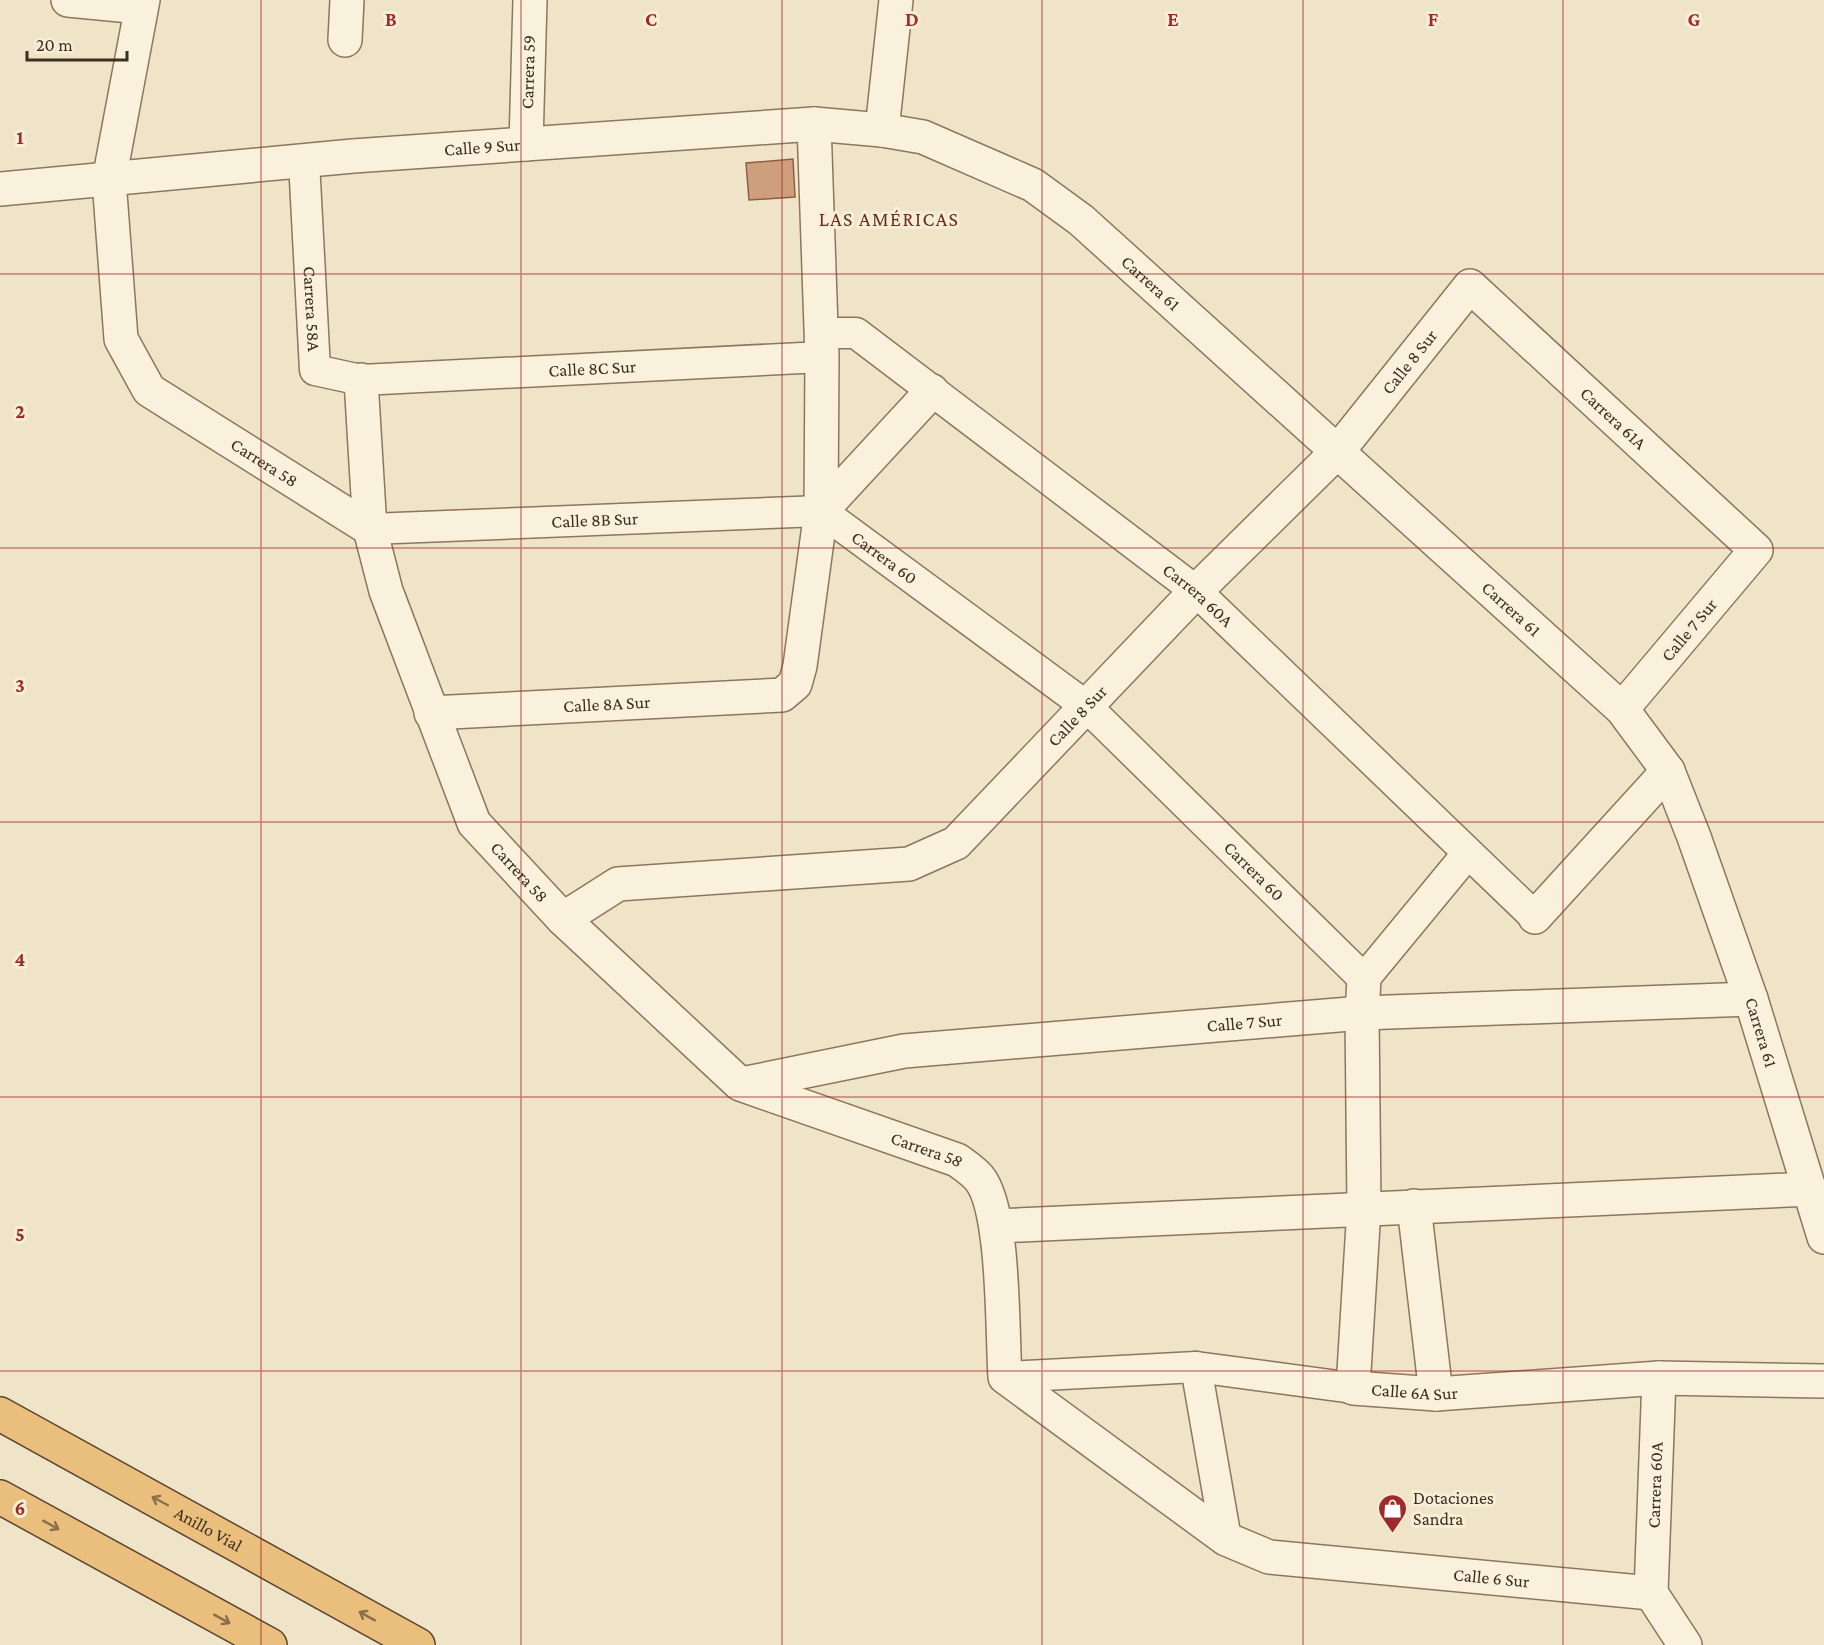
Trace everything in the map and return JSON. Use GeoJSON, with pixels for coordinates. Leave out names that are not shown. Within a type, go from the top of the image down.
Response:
{"type":"FeatureCollection","features":[{"type":"Feature","properties":{"kind":"highway","name":"Anillo Vial"},"geometry":{"type":"LineString","coordinates":[[0,1414],[418,1645]]}},
{"type":"Feature","properties":{"kind":"highway"},"geometry":{"type":"LineString","coordinates":[[0,1497],[270,1645]]}},
{"type":"Feature","properties":{"kind":"street"},"geometry":{"type":"LineString","coordinates":[[68,0],[142,4]]}},
{"type":"Feature","properties":{"kind":"street"},"geometry":{"type":"LineString","coordinates":[[345,40],[347,0]]}},
{"type":"Feature","properties":{"kind":"street","name":"Carrera 59"},"geometry":{"type":"LineString","coordinates":[[526,144],[530,0]]}},
{"type":"Feature","properties":{"kind":"street"},"geometry":{"type":"LineString","coordinates":[[882,130],[896,0]]}},
{"type":"Feature","properties":{"kind":"street","name":"Carrera 58"},"geometry":{"type":"LineString","coordinates":[[142,4],[109,180],[121,339],[149,390],[370,530],[386,591],[474,823],[562,919],[740,1084],[957,1160],[979,1178],[991,1200],[997,1226],[1005,1377]]}},
{"type":"Feature","properties":{"kind":"street"},"geometry":{"type":"LineString","coordinates":[[814,124],[822,345],[821,511]]}},
{"type":"Feature","properties":{"kind":"street","name":"Calle 9 Sur"},"geometry":{"type":"LineString","coordinates":[[0,189],[304,160],[814,124],[923,136],[962,151]]}},
{"type":"Feature","properties":{"kind":"street","name":"Carrera 61"},"geometry":{"type":"LineString","coordinates":[[962,151],[1033,185],[1081,220],[1622,709],[1668,771],[1751,999],[1824,1237]]}},
{"type":"Feature","properties":{"kind":"street","name":"Carrera 58A"},"geometry":{"type":"LineString","coordinates":[[304,160],[315,370],[361,381]]}},
{"type":"Feature","properties":{"kind":"street","name":"Calle 8 Sur"},"geometry":{"type":"LineString","coordinates":[[562,919],[618,884],[909,864],[936,854],[956,843],[1196,591],[1338,451],[1470,286]]}},
{"type":"Feature","properties":{"kind":"street","name":"Carrera 61A"},"geometry":{"type":"LineString","coordinates":[[1470,286],[1756,550]]}},
{"type":"Feature","properties":{"kind":"street","name":"Carrera 60A"},"geometry":{"type":"LineString","coordinates":[[822,345],[856,333],[1196,591],[1535,917]]}},
{"type":"Feature","properties":{"kind":"street","name":"Calle 8C Sur"},"geometry":{"type":"LineString","coordinates":[[361,381],[822,345]]}},
{"type":"Feature","properties":{"kind":"street"},"geometry":{"type":"LineString","coordinates":[[361,381],[370,530]]}},
{"type":"Feature","properties":{"kind":"street"},"geometry":{"type":"LineString","coordinates":[[821,511],[932,391]]}},
{"type":"Feature","properties":{"kind":"street","name":"Calle 8B Sur"},"geometry":{"type":"LineString","coordinates":[[370,530],[821,511]]}},
{"type":"Feature","properties":{"kind":"street","name":"Calle 8A Sur"},"geometry":{"type":"LineString","coordinates":[[431,714],[782,695],[795,684],[800,666],[821,511]]}},
{"type":"Feature","properties":{"kind":"street","name":"Carrera 60"},"geometry":{"type":"LineString","coordinates":[[821,511],[1086,706],[1364,979]]}},
{"type":"Feature","properties":{"kind":"street","name":"Calle 7 Sur"},"geometry":{"type":"LineString","coordinates":[[1622,709],[1756,550]]}},
{"type":"Feature","properties":{"kind":"street"},"geometry":{"type":"LineString","coordinates":[[1535,917],[1668,771]]}},
{"type":"Feature","properties":{"kind":"street"},"geometry":{"type":"LineString","coordinates":[[1353,1388],[1364,1208],[1362,1013],[1364,979],[1468,853]]}},
{"type":"Feature","properties":{"kind":"street","name":"Calle 7 Sur"},"geometry":{"type":"LineString","coordinates":[[740,1084],[904,1051],[1362,1013],[1751,999]]}},
{"type":"Feature","properties":{"kind":"street"},"geometry":{"type":"LineString","coordinates":[[997,1226],[1810,1189]]}},
{"type":"Feature","properties":{"kind":"street"},"geometry":{"type":"LineString","coordinates":[[1414,1206],[1436,1394]]}},
{"type":"Feature","properties":{"kind":"street"},"geometry":{"type":"LineString","coordinates":[[1196,1367],[1226,1539]]}},
{"type":"Feature","properties":{"kind":"street","name":"Calle 6A Sur"},"geometry":{"type":"LineString","coordinates":[[1005,1377],[1196,1367],[1353,1388],[1436,1394],[1659,1378],[1824,1381]]}},
{"type":"Feature","properties":{"kind":"street"},"geometry":{"type":"LineString","coordinates":[[1005,1377],[1226,1539]]}},
{"type":"Feature","properties":{"kind":"street","name":"Carrera 60A"},"geometry":{"type":"LineString","coordinates":[[1652,1593],[1659,1378]]}},
{"type":"Feature","properties":{"kind":"street","name":"Calle 6 Sur"},"geometry":{"type":"LineString","coordinates":[[1226,1539],[1269,1557],[1652,1593]]}},
{"type":"Feature","properties":{"kind":"street"},"geometry":{"type":"LineString","coordinates":[[1652,1593],[1685,1645]]}},
{"type":"Feature","properties":{"kind":"building"},"geometry":{"type":"Polygon","coordinates":[[[793,159],[795,197],[749,200],[746,163],[793,159]]]}},
{"type":"Feature","properties":{"kind":"place","name":"Dotaciones Sandra"},"geometry":{"type":"Point","coordinates":[1392,1534]}},
{"type":"Feature","properties":{"kind":"district","name":"LAS AMÉRICAS"},"geometry":{"type":"Point","coordinates":[889,219]}}]}
